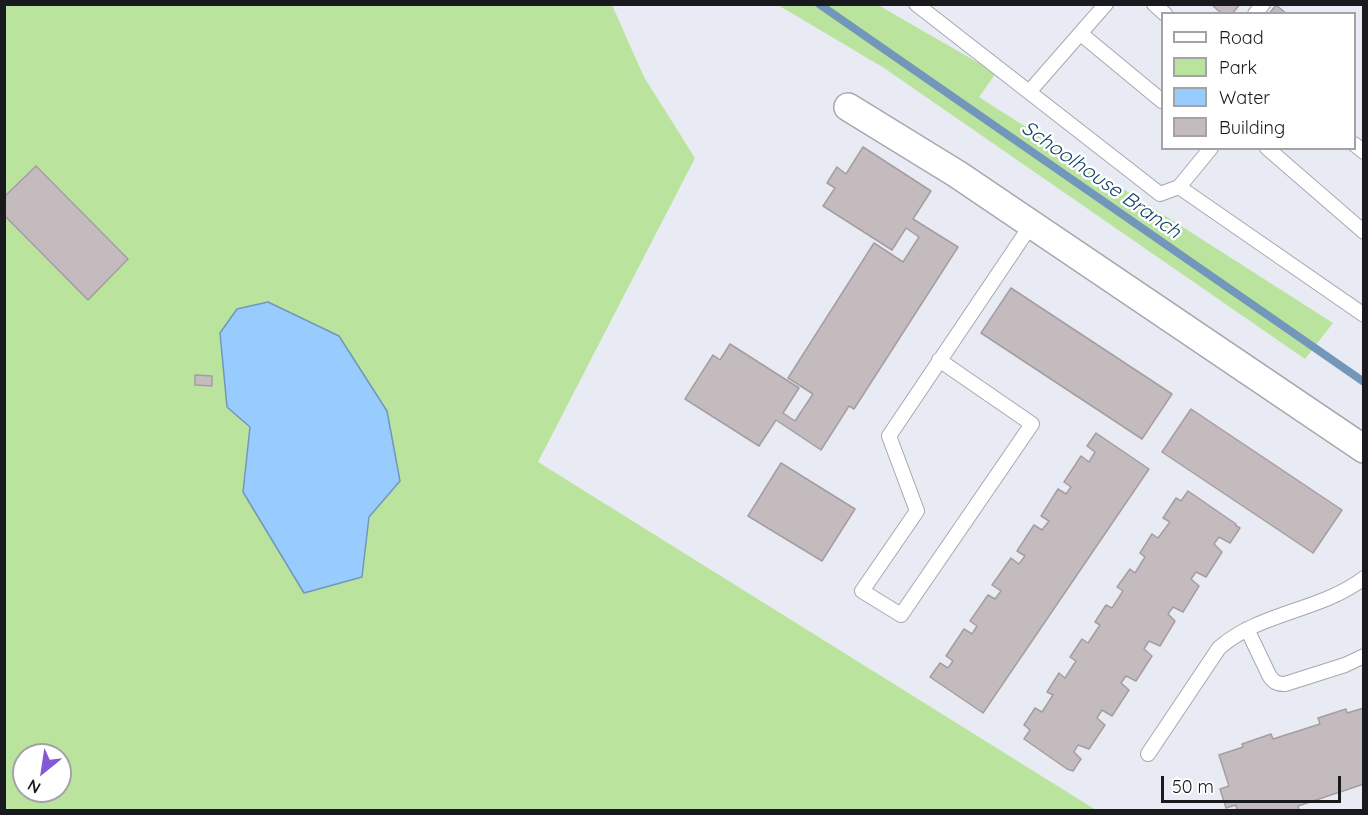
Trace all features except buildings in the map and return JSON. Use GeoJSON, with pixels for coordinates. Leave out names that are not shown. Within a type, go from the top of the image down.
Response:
{"type":"FeatureCollection","features":[{"type":"Feature","properties":{"kind":"street"},"geometry":{"type":"LineString","coordinates":[[848,107],[957,174],[1364,449]]}},
{"type":"Feature","properties":{"kind":"lane"},"geometry":{"type":"LineString","coordinates":[[916,4],[1160,194],[1179,187],[1209,150]]}},
{"type":"Feature","properties":{"kind":"lane"},"geometry":{"type":"LineString","coordinates":[[1029,92],[1106,4]]}},
{"type":"Feature","properties":{"kind":"lane"},"geometry":{"type":"LineString","coordinates":[[1081,34],[1161,100]]}},
{"type":"Feature","properties":{"kind":"lane"},"geometry":{"type":"LineString","coordinates":[[1269,150],[1364,232]]}},
{"type":"Feature","properties":{"kind":"lane"},"geometry":{"type":"LineString","coordinates":[[1179,187],[1364,315]]}},
{"type":"Feature","properties":{"kind":"lane"},"geometry":{"type":"LineString","coordinates":[[939,360],[1032,423],[901,615],[862,591],[917,511],[889,436],[939,360],[1031,225]]}},
{"type":"Feature","properties":{"kind":"lane"},"geometry":{"type":"LineString","coordinates":[[1148,754],[1219,648],[1232,637],[1331,596],[1364,578]]}},
{"type":"Feature","properties":{"kind":"lane"},"geometry":{"type":"LineString","coordinates":[[1247,629],[1272,681],[1278,684],[1285,684],[1335,668],[1364,656]]}},
{"type":"Feature","properties":{"kind":"green space"},"geometry":{"type":"Polygon","coordinates":[[[5,4],[612,5],[644,77],[695,158],[538,462],[1096,810],[5,810],[5,4]]]}},
{"type":"Feature","properties":{"kind":"green space"},"geometry":{"type":"Polygon","coordinates":[[[778,5],[878,5],[996,73],[979,97],[1333,323],[1305,359],[884,68],[778,5]]]}},
{"type":"Feature","properties":{"kind":"water"},"geometry":{"type":"Polygon","coordinates":[[[268,302],[339,336],[387,411],[400,481],[369,517],[362,577],[304,593],[243,492],[250,427],[227,407],[220,333],[237,309],[268,302]]]}},
{"type":"Feature","properties":{"kind":"waterway","name":"Schoolhouse Branch"},"geometry":{"type":"LineString","coordinates":[[819,4],[1364,382]]}}]}
